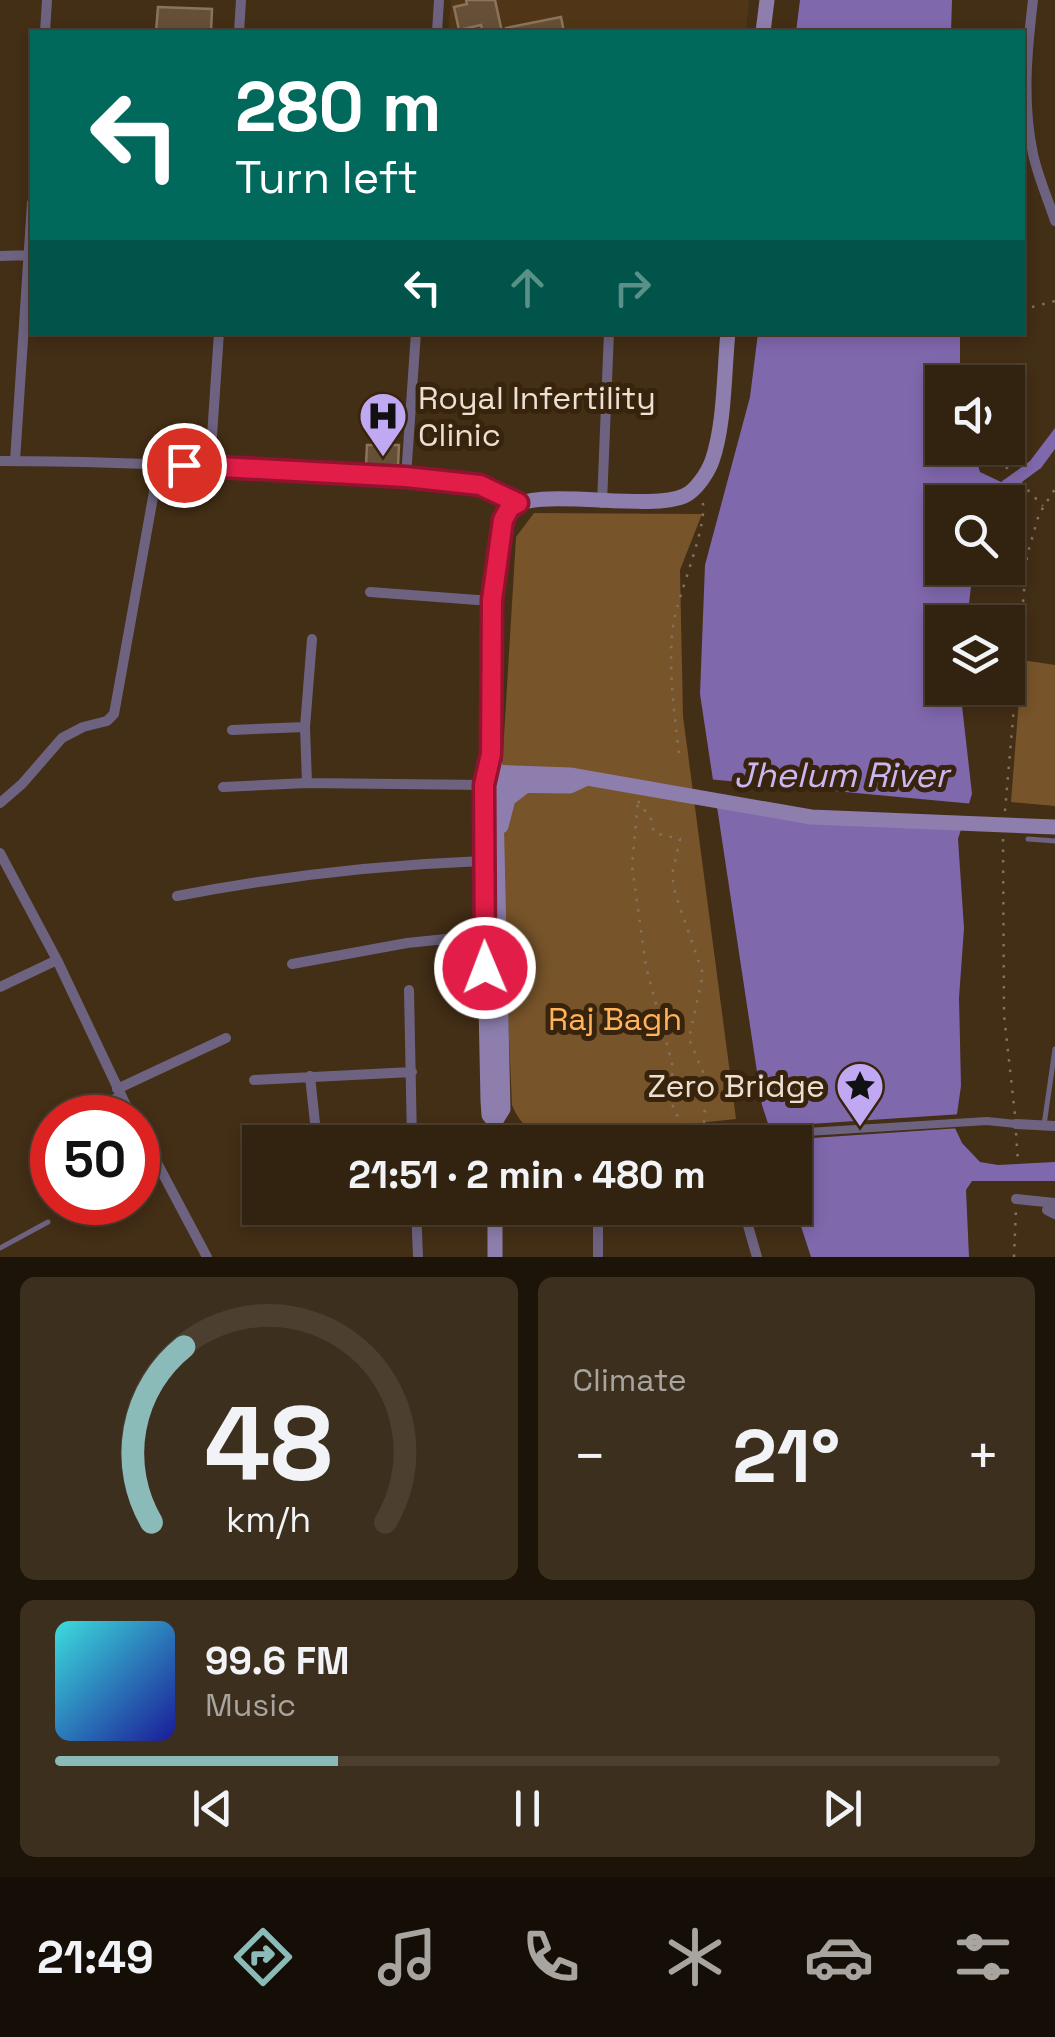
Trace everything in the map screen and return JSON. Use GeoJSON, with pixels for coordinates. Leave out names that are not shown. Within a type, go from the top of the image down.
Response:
{"type":"FeatureCollection","features":[{"type":"Feature","properties":{"kind":"main road"},"geometry":{"type":"LineString","coordinates":[[764,30],[767,0]]}},
{"type":"Feature","properties":{"kind":"main road"},"geometry":{"type":"LineString","coordinates":[[489,779],[503,1109],[495,1122],[488,1110],[483,862],[489,779],[491,754],[492,600],[503,520],[510,507],[544,498],[602,503],[684,496],[696,486],[711,462],[728,335]]}},
{"type":"Feature","properties":{"kind":"main road"},"geometry":{"type":"LineString","coordinates":[[489,779],[570,775],[811,817],[1055,826]]}},
{"type":"Feature","properties":{"kind":"main road"},"geometry":{"type":"LineString","coordinates":[[489,779],[526,786],[570,786],[591,780]]}},
{"type":"Feature","properties":{"kind":"main road"},"geometry":{"type":"LineString","coordinates":[[496,895],[502,816],[508,799],[526,786]]}},
{"type":"Feature","properties":{"kind":"main road"},"geometry":{"type":"LineString","coordinates":[[495,1225],[495,1257]]}},
{"type":"Feature","properties":{"kind":"street"},"geometry":{"type":"LineString","coordinates":[[45,30],[47,0]]}},
{"type":"Feature","properties":{"kind":"street"},"geometry":{"type":"LineString","coordinates":[[239,30],[241,0]]}},
{"type":"Feature","properties":{"kind":"street"},"geometry":{"type":"LineString","coordinates":[[437,30],[439,0]]}},
{"type":"Feature","properties":{"kind":"street"},"geometry":{"type":"LineString","coordinates":[[1033,0],[1026,122],[1055,221]]}},
{"type":"Feature","properties":{"kind":"street"},"geometry":{"type":"LineString","coordinates":[[0,256],[30,255],[15,461]]}},
{"type":"Feature","properties":{"kind":"street"},"geometry":{"type":"LineString","coordinates":[[210,466],[219,335]]}},
{"type":"Feature","properties":{"kind":"street"},"geometry":{"type":"LineString","coordinates":[[406,477],[416,335]]}},
{"type":"Feature","properties":{"kind":"street"},"geometry":{"type":"LineString","coordinates":[[602,503],[609,335]]}},
{"type":"Feature","properties":{"kind":"street"},"geometry":{"type":"LineString","coordinates":[[0,460],[406,477],[480,485],[518,503]]}},
{"type":"Feature","properties":{"kind":"street"},"geometry":{"type":"LineString","coordinates":[[0,803],[31,775],[62,738],[83,726],[107,721],[114,714],[158,464]]}},
{"type":"Feature","properties":{"kind":"street"},"geometry":{"type":"LineString","coordinates":[[370,592],[492,600]]}},
{"type":"Feature","properties":{"kind":"street"},"geometry":{"type":"LineString","coordinates":[[307,783],[305,727],[312,640]]}},
{"type":"Feature","properties":{"kind":"street"},"geometry":{"type":"LineString","coordinates":[[232,730],[305,727]]}},
{"type":"Feature","properties":{"kind":"street"},"geometry":{"type":"LineString","coordinates":[[223,787],[489,779]]}},
{"type":"Feature","properties":{"kind":"street"},"geometry":{"type":"LineString","coordinates":[[0,853],[4,869],[57,960],[120,1095]]}},
{"type":"Feature","properties":{"kind":"street"},"geometry":{"type":"LineString","coordinates":[[177,896],[360,867],[483,862]]}},
{"type":"Feature","properties":{"kind":"street"},"geometry":{"type":"LineString","coordinates":[[292,964],[406,943],[484,935]]}},
{"type":"Feature","properties":{"kind":"street"},"geometry":{"type":"LineString","coordinates":[[0,987],[57,960]]}},
{"type":"Feature","properties":{"kind":"street"},"geometry":{"type":"LineString","coordinates":[[409,990],[412,1125]]}},
{"type":"Feature","properties":{"kind":"street"},"geometry":{"type":"LineString","coordinates":[[114,1095],[226,1038]]}},
{"type":"Feature","properties":{"kind":"street"},"geometry":{"type":"LineString","coordinates":[[254,1080],[412,1072]]}},
{"type":"Feature","properties":{"kind":"street"},"geometry":{"type":"LineString","coordinates":[[310,1076],[315,1125]]}},
{"type":"Feature","properties":{"kind":"street"},"geometry":{"type":"LineString","coordinates":[[812,1132],[987,1120],[1049,1126]]}},
{"type":"Feature","properties":{"kind":"street"},"geometry":{"type":"LineString","coordinates":[[160,1168],[207,1257]]}},
{"type":"Feature","properties":{"kind":"street"},"geometry":{"type":"LineString","coordinates":[[1016,1200],[1052,1209]]}},
{"type":"Feature","properties":{"kind":"street"},"geometry":{"type":"LineString","coordinates":[[417,1225],[418,1257]]}},
{"type":"Feature","properties":{"kind":"street"},"geometry":{"type":"LineString","coordinates":[[598,1225],[598,1257]]}},
{"type":"Feature","properties":{"kind":"street"},"geometry":{"type":"LineString","coordinates":[[748,1225],[756,1257]]}},
{"type":"Feature","properties":{"kind":"lane"},"geometry":{"type":"LineString","coordinates":[[1028,839],[1055,841]]}},
{"type":"Feature","properties":{"kind":"lane"},"geometry":{"type":"LineString","coordinates":[[1049,1126],[1055,1049]]}},
{"type":"Feature","properties":{"kind":"lane"},"geometry":{"type":"LineString","coordinates":[[0,1248],[42,1225]]}},
{"type":"Feature","properties":{"kind":"path"},"geometry":{"type":"LineString","coordinates":[[1032,307],[1055,301]]}},
{"type":"Feature","properties":{"kind":"path"},"geometry":{"type":"LineString","coordinates":[[1006,467],[1044,506]]}},
{"type":"Feature","properties":{"kind":"path"},"geometry":{"type":"LineString","coordinates":[[678,752],[673,624],[706,509],[696,486]]}},
{"type":"Feature","properties":{"kind":"path"},"geometry":{"type":"LineString","coordinates":[[1018,1162],[1004,1015],[1002,844],[1027,556],[1044,506],[1055,490]]}},
{"type":"Feature","properties":{"kind":"path"},"geometry":{"type":"LineString","coordinates":[[638,801],[651,819],[654,833],[680,839],[672,875],[675,894],[703,974],[690,1039],[710,1089],[704,1104],[703,1138],[688,1132],[672,1110],[672,1063],[646,967],[632,866],[638,801]]}},
{"type":"Feature","properties":{"kind":"path"},"geometry":{"type":"LineString","coordinates":[[1014,1257],[1016,1200]]}},
{"type":"Feature","properties":{"kind":"shaded area"},"geometry":{"type":"Polygon","coordinates":[[[451,0],[749,0],[746,30],[448,30],[451,0]]]}},
{"type":"Feature","properties":{"kind":"green space","name":"Raj Bagh"},"geometry":{"type":"Polygon","coordinates":[[[534,513],[702,514],[680,570],[683,716],[736,1119],[680,1125],[524,1125],[512,1105],[499,819],[516,537],[534,513]]]}},
{"type":"Feature","properties":{"kind":"green space"},"geometry":{"type":"Polygon","coordinates":[[[1025,660],[1055,665],[1055,806],[1011,802],[1019,705],[1025,705],[1025,660]]]}},
{"type":"Feature","properties":{"kind":"water"},"geometry":{"type":"Polygon","coordinates":[[[800,0],[952,0],[951,30],[796,30],[800,0]]]}},
{"type":"Feature","properties":{"kind":"water","name":"Jhelum River"},"geometry":{"type":"Polygon","coordinates":[[[758,335],[960,335],[960,365],[925,365],[925,465],[978,465],[980,472],[1001,482],[1030,461],[1055,428],[1055,449],[1041,468],[1018,485],[925,485],[925,585],[971,585],[969,605],[925,605],[925,705],[962,705],[972,794],[958,839],[964,928],[959,998],[961,1086],[955,1128],[962,1143],[980,1162],[1055,1162],[1055,1181],[972,1181],[966,1190],[969,1257],[811,1257],[801,1225],[812,1225],[812,1125],[768,1125],[762,1105],[700,694],[705,565],[750,397],[758,335]]]}},
{"type":"Feature","properties":{"kind":"pier"},"geometry":{"type":"Polygon","coordinates":[[[707,779],[974,804],[967,828],[711,803],[707,779]]]}},
{"type":"Feature","properties":{"kind":"pier"},"geometry":{"type":"Polygon","coordinates":[[[962,1114],[961,1128],[812,1138],[812,1125],[794,1125],[962,1114]]]}},
{"type":"Feature","properties":{"kind":"building"},"geometry":{"type":"Polygon","coordinates":[[[466,0],[495,0],[502,30],[482,30],[481,25],[459,30],[454,7],[467,4],[466,0]]]}},
{"type":"Feature","properties":{"kind":"building"},"geometry":{"type":"Polygon","coordinates":[[[158,7],[212,9],[211,30],[156,30],[158,7]]]}},
{"type":"Feature","properties":{"kind":"building"},"geometry":{"type":"Polygon","coordinates":[[[561,17],[564,30],[506,30],[561,17]]]}},
{"type":"Feature","properties":{"kind":"building"},"geometry":{"type":"Polygon","coordinates":[[[367,445],[399,445],[398,466],[366,465],[367,445]]]}},
{"type":"Feature","properties":{"kind":"place","name":"Royal Infertility Clinic"},"geometry":{"type":"Point","coordinates":[383,458]}},
{"type":"Feature","properties":{"kind":"place","name":"Zero Bridge"},"geometry":{"type":"Point","coordinates":[860,1128]}},
{"type":"Feature","properties":{"kind":"route"},"geometry":{"type":"LineString","coordinates":[[184,465],[480,485],[518,503],[510,507],[503,520],[492,600],[491,754],[484,785],[485,968]]}}]}
